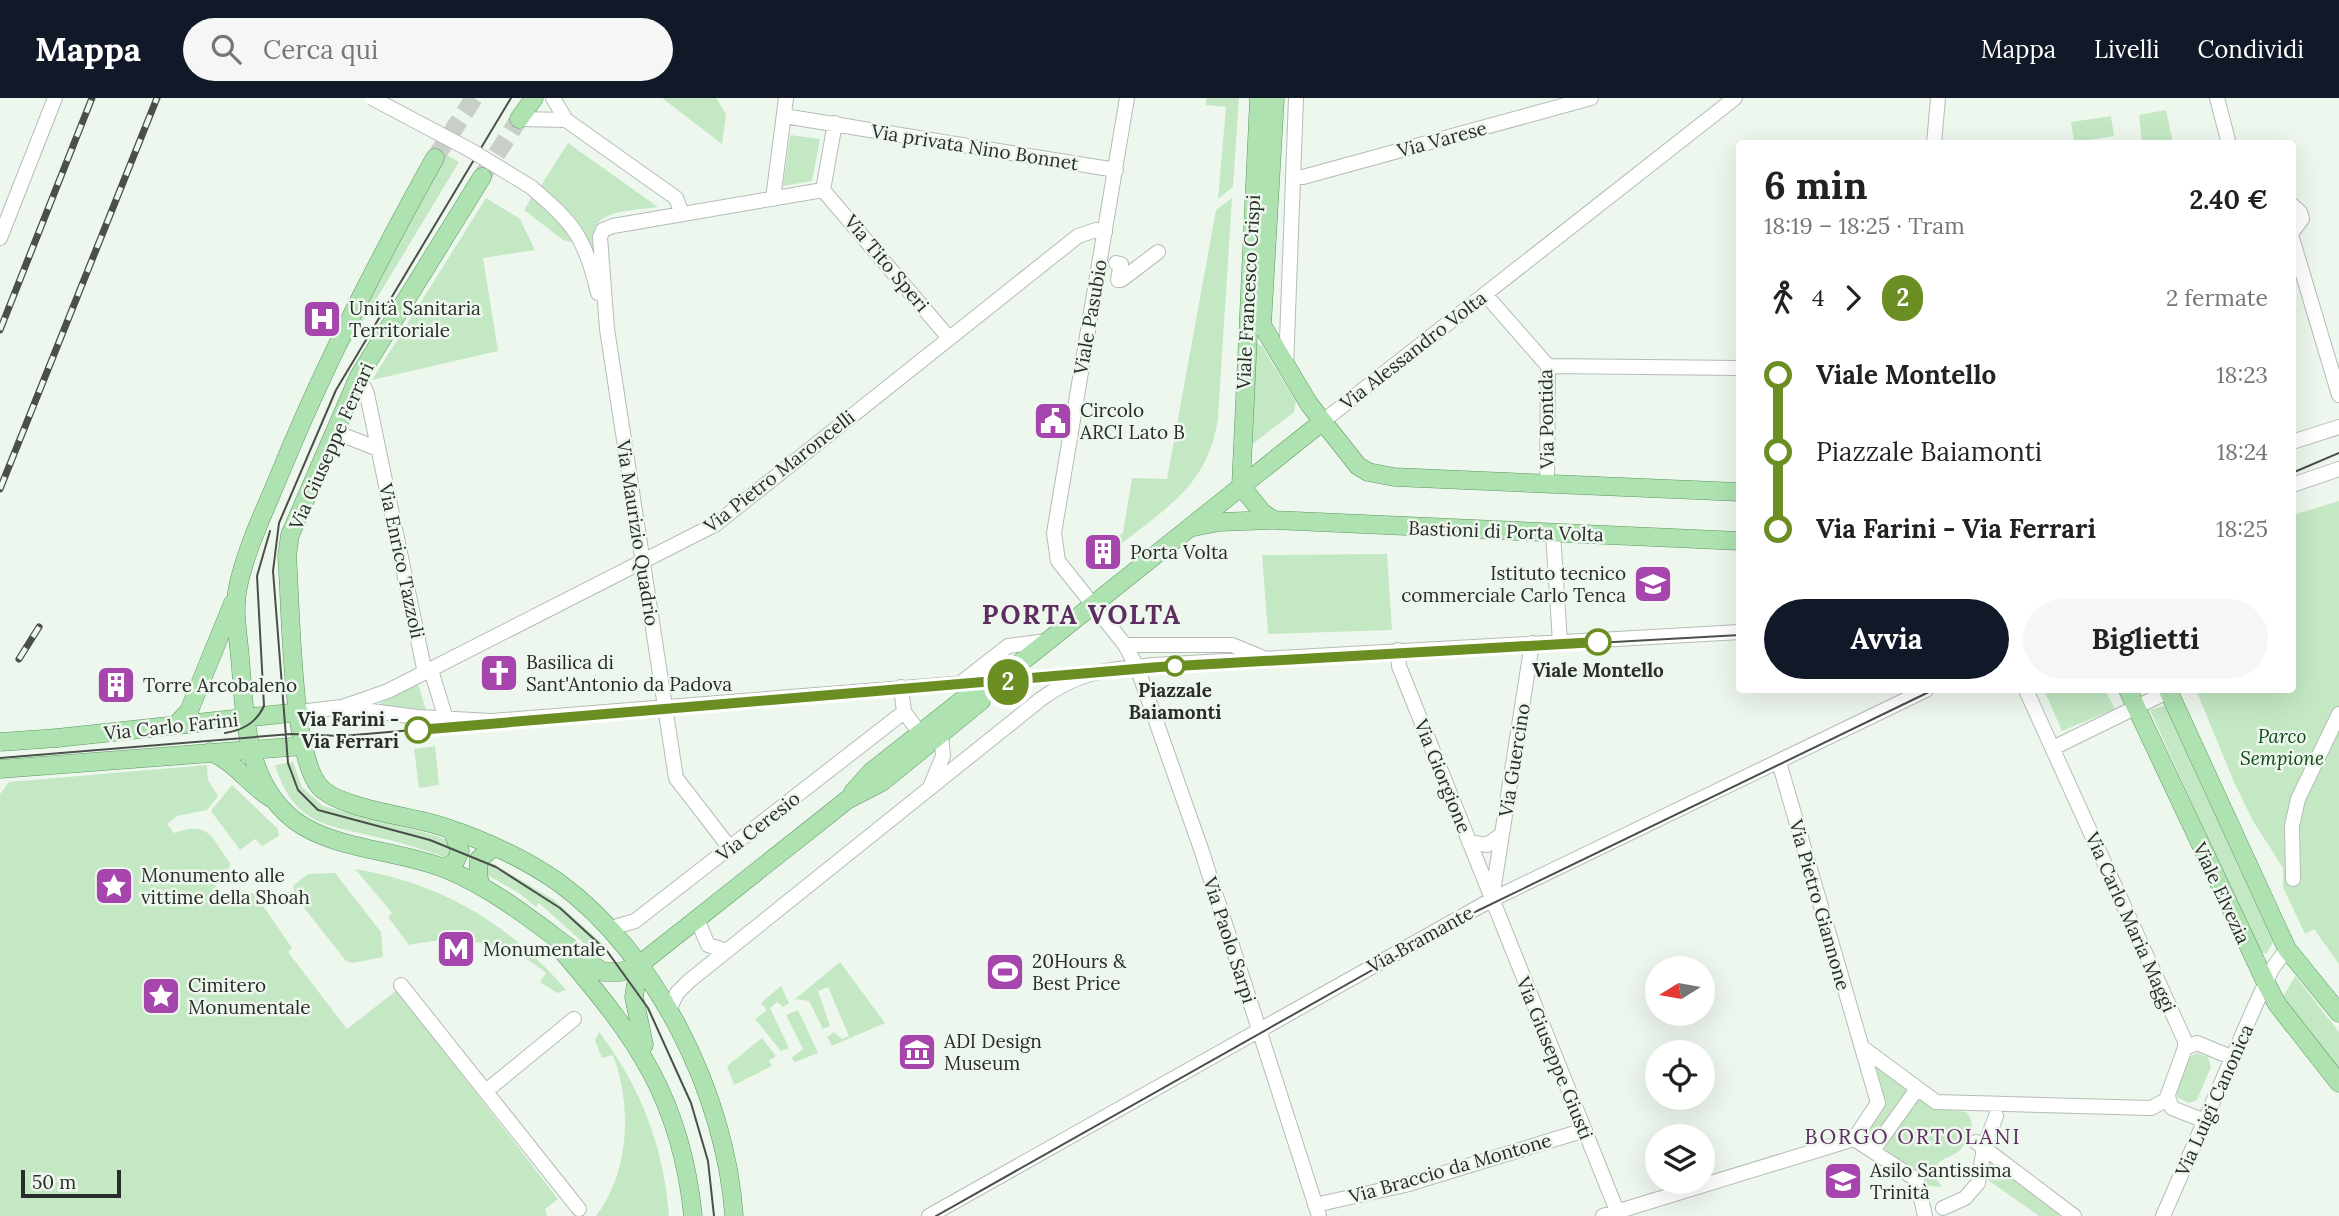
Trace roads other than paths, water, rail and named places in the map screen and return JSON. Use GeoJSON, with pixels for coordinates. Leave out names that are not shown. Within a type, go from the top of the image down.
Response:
{"type":"FeatureCollection","features":[{"type":"Feature","properties":{"kind":"main road"},"geometry":{"type":"LineString","coordinates":[[519,119],[534,98]]}},
{"type":"Feature","properties":{"kind":"main road","name":"Viale Francesco Crispi"},"geometry":{"type":"LineString","coordinates":[[1241,486],[1259,98]]}},
{"type":"Feature","properties":{"kind":"main road","name":"Viale Francesco Crispi"},"geometry":{"type":"LineString","coordinates":[[1275,98],[1261,316],[1265,334],[1322,422]]}},
{"type":"Feature","properties":{"kind":"main road","name":"Via Giuseppe Ferrari"},"geometry":{"type":"LineString","coordinates":[[176,725],[189,711],[236,596],[247,557],[318,383],[395,230],[435,159]]}},
{"type":"Feature","properties":{"kind":"main road","name":"Via Giuseppe Ferrari"},"geometry":{"type":"LineString","coordinates":[[482,177],[359,376],[288,546],[299,712],[304,746],[313,776],[332,796],[452,830],[494,847],[556,881],[608,929],[639,965],[668,1012],[698,1072],[715,1116],[729,1171],[734,1216]]}},
{"type":"Feature","properties":{"kind":"main road"},"geometry":{"type":"LineString","coordinates":[[1322,422],[1350,458],[1368,472],[1394,477],[1736,492]]}},
{"type":"Feature","properties":{"kind":"main road","name":"Via Alessandro Volta"},"geometry":{"type":"LineString","coordinates":[[991,684],[1322,422]]}},
{"type":"Feature","properties":{"kind":"main road"},"geometry":{"type":"LineString","coordinates":[[1241,486],[1262,512],[1273,520]]}},
{"type":"Feature","properties":{"kind":"main road","name":"Bastioni di Porta Volta"},"geometry":{"type":"LineString","coordinates":[[1191,528],[1219,522],[1273,520],[1736,541]]}},
{"type":"Feature","properties":{"kind":"main road","name":"Via Giuseppe Ferrari"},"geometry":{"type":"LineString","coordinates":[[236,596],[245,718],[251,749],[258,770],[276,801]]}},
{"type":"Feature","properties":{"kind":"main road"},"geometry":{"type":"LineString","coordinates":[[918,740],[941,734],[981,701],[991,684]]}},
{"type":"Feature","properties":{"kind":"main road"},"geometry":{"type":"LineString","coordinates":[[918,740],[975,690],[991,684]]}},
{"type":"Feature","properties":{"kind":"main road","name":"Viale Elvezia"},"geometry":{"type":"LineString","coordinates":[[2129,693],[2277,1004],[2339,1083]]}},
{"type":"Feature","properties":{"kind":"main road","name":"Viale Elvezia"},"geometry":{"type":"LineString","coordinates":[[2170,693],[2287,949],[2339,1013]]}},
{"type":"Feature","properties":{"kind":"main road","name":"Via Carlo Farini"},"geometry":{"type":"LineString","coordinates":[[0,743],[299,712]]}},
{"type":"Feature","properties":{"kind":"main road","name":"Via Ceresio"},"geometry":{"type":"LineString","coordinates":[[639,965],[846,800],[882,782],[918,740]]}},
{"type":"Feature","properties":{"kind":"main road","name":"Via Carlo Farini"},"geometry":{"type":"LineString","coordinates":[[0,769],[304,746]]}},
{"type":"Feature","properties":{"kind":"main road"},"geometry":{"type":"LineString","coordinates":[[207,752],[222,757],[252,786],[276,801],[293,819],[316,832],[444,868],[481,885],[516,906],[606,973],[624,972],[639,965]]}},
{"type":"Feature","properties":{"kind":"main road"},"geometry":{"type":"LineString","coordinates":[[444,868],[455,862],[460,851],[452,830]]}},
{"type":"Feature","properties":{"kind":"main road"},"geometry":{"type":"LineString","coordinates":[[481,885],[478,876],[479,859],[494,847]]}},
{"type":"Feature","properties":{"kind":"main road"},"geometry":{"type":"LineString","coordinates":[[541,926],[602,997],[649,1062]]}},
{"type":"Feature","properties":{"kind":"main road"},"geometry":{"type":"LineString","coordinates":[[639,965],[634,997],[649,1062],[679,1136],[693,1216]]}},
{"type":"Feature","properties":{"kind":"street"},"geometry":{"type":"LineString","coordinates":[[0,238],[55,98]]}},
{"type":"Feature","properties":{"kind":"street"},"geometry":{"type":"LineString","coordinates":[[372,98],[472,151],[531,187],[569,221],[579,235],[593,270],[607,329]]}},
{"type":"Feature","properties":{"kind":"street"},"geometry":{"type":"LineString","coordinates":[[553,98],[566,120],[676,198],[682,214],[823,190],[835,123]]}},
{"type":"Feature","properties":{"kind":"street"},"geometry":{"type":"LineString","coordinates":[[772,199],[786,98]]}},
{"type":"Feature","properties":{"kind":"street","name":"Viale Pasubio"},"geometry":{"type":"LineString","coordinates":[[1053,536],[1127,98]]}},
{"type":"Feature","properties":{"kind":"street","name":"Viale Francesco Crispi"},"geometry":{"type":"LineString","coordinates":[[1286,369],[1296,98]]}},
{"type":"Feature","properties":{"kind":"street","name":"Via Varese"},"geometry":{"type":"LineString","coordinates":[[1293,177],[1303,177],[1591,98]]}},
{"type":"Feature","properties":{"kind":"street"},"geometry":{"type":"LineString","coordinates":[[1934,140],[1938,98]]}},
{"type":"Feature","properties":{"kind":"street"},"geometry":{"type":"LineString","coordinates":[[2217,98],[2228,140]]}},
{"type":"Feature","properties":{"kind":"street","name":"Via Alessandro Volta"},"geometry":{"type":"LineString","coordinates":[[1322,422],[1733,99]]}},
{"type":"Feature","properties":{"kind":"street","name":"Via privata Nino Bonnet"},"geometry":{"type":"LineString","coordinates":[[784,116],[1116,170]]}},
{"type":"Feature","properties":{"kind":"street"},"geometry":{"type":"LineString","coordinates":[[519,119],[566,120]]}},
{"type":"Feature","properties":{"kind":"street","name":"Via Tito Speri"},"geometry":{"type":"LineString","coordinates":[[823,190],[949,338]]}},
{"type":"Feature","properties":{"kind":"street"},"geometry":{"type":"LineString","coordinates":[[2296,208],[2302,219],[2296,227]]}},
{"type":"Feature","properties":{"kind":"street","name":"Via Maurizio Quadrio"},"geometry":{"type":"LineString","coordinates":[[682,214],[605,229],[600,243],[607,329],[676,778],[730,848]]}},
{"type":"Feature","properties":{"kind":"street","name":"Via Pietro Maroncelli"},"geometry":{"type":"LineString","coordinates":[[428,672],[716,524],[1078,236],[1096,230],[1105,232]]}},
{"type":"Feature","properties":{"kind":"street"},"geometry":{"type":"LineString","coordinates":[[2296,251],[2339,395]]}},
{"type":"Feature","properties":{"kind":"street"},"geometry":{"type":"LineString","coordinates":[[1116,263],[1121,264],[1118,280],[1121,281],[1158,252]]}},
{"type":"Feature","properties":{"kind":"street","name":"Via Pontida"},"geometry":{"type":"LineString","coordinates":[[1485,294],[1548,366],[1547,484]]}},
{"type":"Feature","properties":{"kind":"street"},"geometry":{"type":"LineString","coordinates":[[1548,366],[1736,368]]}},
{"type":"Feature","properties":{"kind":"street","name":"Via Enrico Tazzoli"},"geometry":{"type":"LineString","coordinates":[[359,376],[365,388],[428,672],[446,719]]}},
{"type":"Feature","properties":{"kind":"street"},"geometry":{"type":"LineString","coordinates":[[2296,441],[2339,427]]}},
{"type":"Feature","properties":{"kind":"street"},"geometry":{"type":"LineString","coordinates":[[331,440],[348,437],[378,449]]}},
{"type":"Feature","properties":{"kind":"street"},"geometry":{"type":"LineString","coordinates":[[2296,484],[2339,469]]}},
{"type":"Feature","properties":{"kind":"street"},"geometry":{"type":"LineString","coordinates":[[1553,533],[1560,642]]}},
{"type":"Feature","properties":{"kind":"street","name":"Via Paolo Sarpi"},"geometry":{"type":"LineString","coordinates":[[1053,536],[1059,561],[1125,645],[1137,667],[1201,849],[1317,1210]]}},
{"type":"Feature","properties":{"kind":"street"},"geometry":{"type":"LineString","coordinates":[[668,1012],[681,988],[924,794],[939,778],[1069,680],[1088,672],[1398,650],[1736,632]]}},
{"type":"Feature","properties":{"kind":"street"},"geometry":{"type":"LineString","coordinates":[[961,683],[1007,646],[1046,642]]}},
{"type":"Feature","properties":{"kind":"street","name":"Via Guercino"},"geometry":{"type":"LineString","coordinates":[[1492,900],[1532,643]]}},
{"type":"Feature","properties":{"kind":"street"},"geometry":{"type":"LineString","coordinates":[[1125,645],[1231,646],[1266,659]]}},
{"type":"Feature","properties":{"kind":"street","name":"Via Giorgione"},"geometry":{"type":"LineString","coordinates":[[1398,650],[1399,666],[1492,900]]}},
{"type":"Feature","properties":{"kind":"street","name":"Via Carlo Farini"},"geometry":{"type":"LineString","coordinates":[[342,707],[428,672]]}},
{"type":"Feature","properties":{"kind":"street","name":"Via Carlo Farini"},"geometry":{"type":"LineString","coordinates":[[299,712],[342,707],[446,719],[492,721],[901,687],[991,684]]}},
{"type":"Feature","properties":{"kind":"street"},"geometry":{"type":"LineString","coordinates":[[901,687],[904,712],[918,740],[932,748],[939,778]]}},
{"type":"Feature","properties":{"kind":"street","name":"Via Bramante"},"geometry":{"type":"LineString","coordinates":[[929,1216],[1259,1028],[1492,900],[1920,693]]}},
{"type":"Feature","properties":{"kind":"street","name":"Via Carlo Maria Maggi"},"geometry":{"type":"LineString","coordinates":[[2027,693],[2184,1038],[2185,1048]]}},
{"type":"Feature","properties":{"kind":"street"},"geometry":{"type":"LineString","coordinates":[[2053,748],[2163,693]]}},
{"type":"Feature","properties":{"kind":"street","name":"Via Ceresio"},"geometry":{"type":"LineString","coordinates":[[608,929],[635,921],[904,712]]}},
{"type":"Feature","properties":{"kind":"street"},"geometry":{"type":"LineString","coordinates":[[2293,879],[2292,826],[2298,799],[2339,714]]}},
{"type":"Feature","properties":{"kind":"street"},"geometry":{"type":"LineString","coordinates":[[939,778],[943,756],[941,734]]}},
{"type":"Feature","properties":{"kind":"street","name":"Via Pietro Giannone"},"geometry":{"type":"LineString","coordinates":[[1779,762],[1878,1103],[1854,1139]]}},
{"type":"Feature","properties":{"kind":"street","name":"Via Guercino"},"geometry":{"type":"LineString","coordinates":[[1469,842],[1487,845],[1502,835]]}},
{"type":"Feature","properties":{"kind":"street","name":"Via Giuseppe Giusti"},"geometry":{"type":"LineString","coordinates":[[1492,900],[1619,1214]]}},
{"type":"Feature","properties":{"kind":"street"},"geometry":{"type":"LineString","coordinates":[[697,919],[708,945],[727,951]]}},
{"type":"Feature","properties":{"kind":"street","name":"Via Luigi Canonica"},"geometry":{"type":"LineString","coordinates":[[2163,1216],[2266,983],[2287,949]]}},
{"type":"Feature","properties":{"kind":"street"},"geometry":{"type":"LineString","coordinates":[[401,985],[486,1091],[522,1145],[579,1209]]}},
{"type":"Feature","properties":{"kind":"street"},"geometry":{"type":"LineString","coordinates":[[486,1091],[574,1019]]}},
{"type":"Feature","properties":{"kind":"street"},"geometry":{"type":"LineString","coordinates":[[1863,1048],[1936,1102],[1975,1104],[2151,1108],[2168,1097],[2185,1048],[2197,1044],[2233,1058]]}},
{"type":"Feature","properties":{"kind":"street"},"geometry":{"type":"LineString","coordinates":[[1874,1149],[1917,1088]]}},
{"type":"Feature","properties":{"kind":"street"},"geometry":{"type":"LineString","coordinates":[[2168,1097],[2172,1108],[2205,1121]]}},
{"type":"Feature","properties":{"kind":"street"},"geometry":{"type":"LineString","coordinates":[[1603,1216],[1619,1214],[1854,1139],[1874,1149],[1919,1182],[1938,1213],[1965,1198],[1978,1183],[1980,1145],[1996,1116]]}},
{"type":"Feature","properties":{"kind":"street","name":"Via Braccio da Montone"},"geometry":{"type":"LineString","coordinates":[[1317,1210],[1585,1130]]}},
{"type":"Feature","properties":{"kind":"street"},"geometry":{"type":"LineString","coordinates":[[1980,1145],[2068,1214]]}},
{"type":"Feature","properties":{"kind":"tunnel"},"geometry":{"type":"LineString","coordinates":[[435,158],[474,98]]}},
{"type":"Feature","properties":{"kind":"tunnel"},"geometry":{"type":"LineString","coordinates":[[482,177],[519,119]]}},
{"type":"Feature","properties":{"kind":"tram line"},"geometry":{"type":"LineString","coordinates":[[511,98],[336,390],[279,523],[273,571],[288,763],[298,790],[318,810],[430,840],[496,867],[560,908],[607,951],[648,1008],[691,1103],[708,1161],[714,1216]]}},
{"type":"Feature","properties":{"kind":"tram line"},"geometry":{"type":"LineString","coordinates":[[2296,471],[2339,453]]}},
{"type":"Feature","properties":{"kind":"tram line"},"geometry":{"type":"LineString","coordinates":[[225,733],[248,725],[264,706],[257,576],[270,531]]}},
{"type":"Feature","properties":{"kind":"tram line"},"geometry":{"type":"LineString","coordinates":[[0,758],[291,734],[342,736],[1159,667],[1736,635]]}},
{"type":"Feature","properties":{"kind":"tram line","name":"2"},"geometry":{"type":"LineString","coordinates":[[418,730],[1106,674],[1159,667],[1598,642]]}},
{"type":"Feature","properties":{"kind":"tram line"},"geometry":{"type":"LineString","coordinates":[[936,1216],[1477,911],[1927,693]]}},
{"type":"Feature","properties":{"kind":"railway"},"geometry":{"type":"LineString","coordinates":[[0,330],[92,98]]}},
{"type":"Feature","properties":{"kind":"railway"},"geometry":{"type":"LineString","coordinates":[[0,489],[157,98]]}},
{"type":"Feature","properties":{"kind":"railway"},"geometry":{"type":"LineString","coordinates":[[19,659],[39,627]]}},
{"type":"Feature","properties":{"kind":"place","name":"Unità Sanitaria Territoriale"},"geometry":{"type":"Point","coordinates":[322,319]}},
{"type":"Feature","properties":{"kind":"place","name":"Circolo ARCI Lato B"},"geometry":{"type":"Point","coordinates":[1053,421]}},
{"type":"Feature","properties":{"kind":"place","name":"Porta Volta"},"geometry":{"type":"Point","coordinates":[1103,552]}},
{"type":"Feature","properties":{"kind":"place","name":"Istituto tecnico commerciale Carlo Tenca"},"geometry":{"type":"Point","coordinates":[1653,584]}},
{"type":"Feature","properties":{"kind":"place","name":"Viale Montello"},"geometry":{"type":"Point","coordinates":[1598,642]}},
{"type":"Feature","properties":{"kind":"place","name":"Piazzale Baiamonti"},"geometry":{"type":"Point","coordinates":[1175,666]}},
{"type":"Feature","properties":{"kind":"place","name":"Basilica di Sant'Antonio da Padova"},"geometry":{"type":"Point","coordinates":[499,673]}},
{"type":"Feature","properties":{"kind":"place","name":"Torre Arcobaleno"},"geometry":{"type":"Point","coordinates":[116,685]}},
{"type":"Feature","properties":{"kind":"place","name":"Via Farini - Via Ferrari"},"geometry":{"type":"Point","coordinates":[418,730]}},
{"type":"Feature","properties":{"kind":"place","name":"Monumento alle vittime della Shoah"},"geometry":{"type":"Point","coordinates":[114,886]}},
{"type":"Feature","properties":{"kind":"place","name":"Monumentale"},"geometry":{"type":"Point","coordinates":[456,949]}},
{"type":"Feature","properties":{"kind":"place","name":"20Hours & Best Price"},"geometry":{"type":"Point","coordinates":[1005,972]}},
{"type":"Feature","properties":{"kind":"place","name":"Cimitero Monumentale"},"geometry":{"type":"Point","coordinates":[161,996]}},
{"type":"Feature","properties":{"kind":"place","name":"ADI Design Museum"},"geometry":{"type":"Point","coordinates":[917,1052]}},
{"type":"Feature","properties":{"kind":"place","name":"Asilo Santissima Trinità"},"geometry":{"type":"Point","coordinates":[1843,1181]}},
{"type":"Feature","properties":{"kind":"district","name":"PORTA VOLTA"},"geometry":{"type":"Point","coordinates":[1082,614]}},
{"type":"Feature","properties":{"kind":"district","name":"BORGO ORTOLANI"},"geometry":{"type":"Point","coordinates":[1913,1136]}},
{"type":"Feature","properties":{"kind":"park label","name":"Parco Sempione"},"geometry":{"type":"Point","coordinates":[2282,747]}}]}
